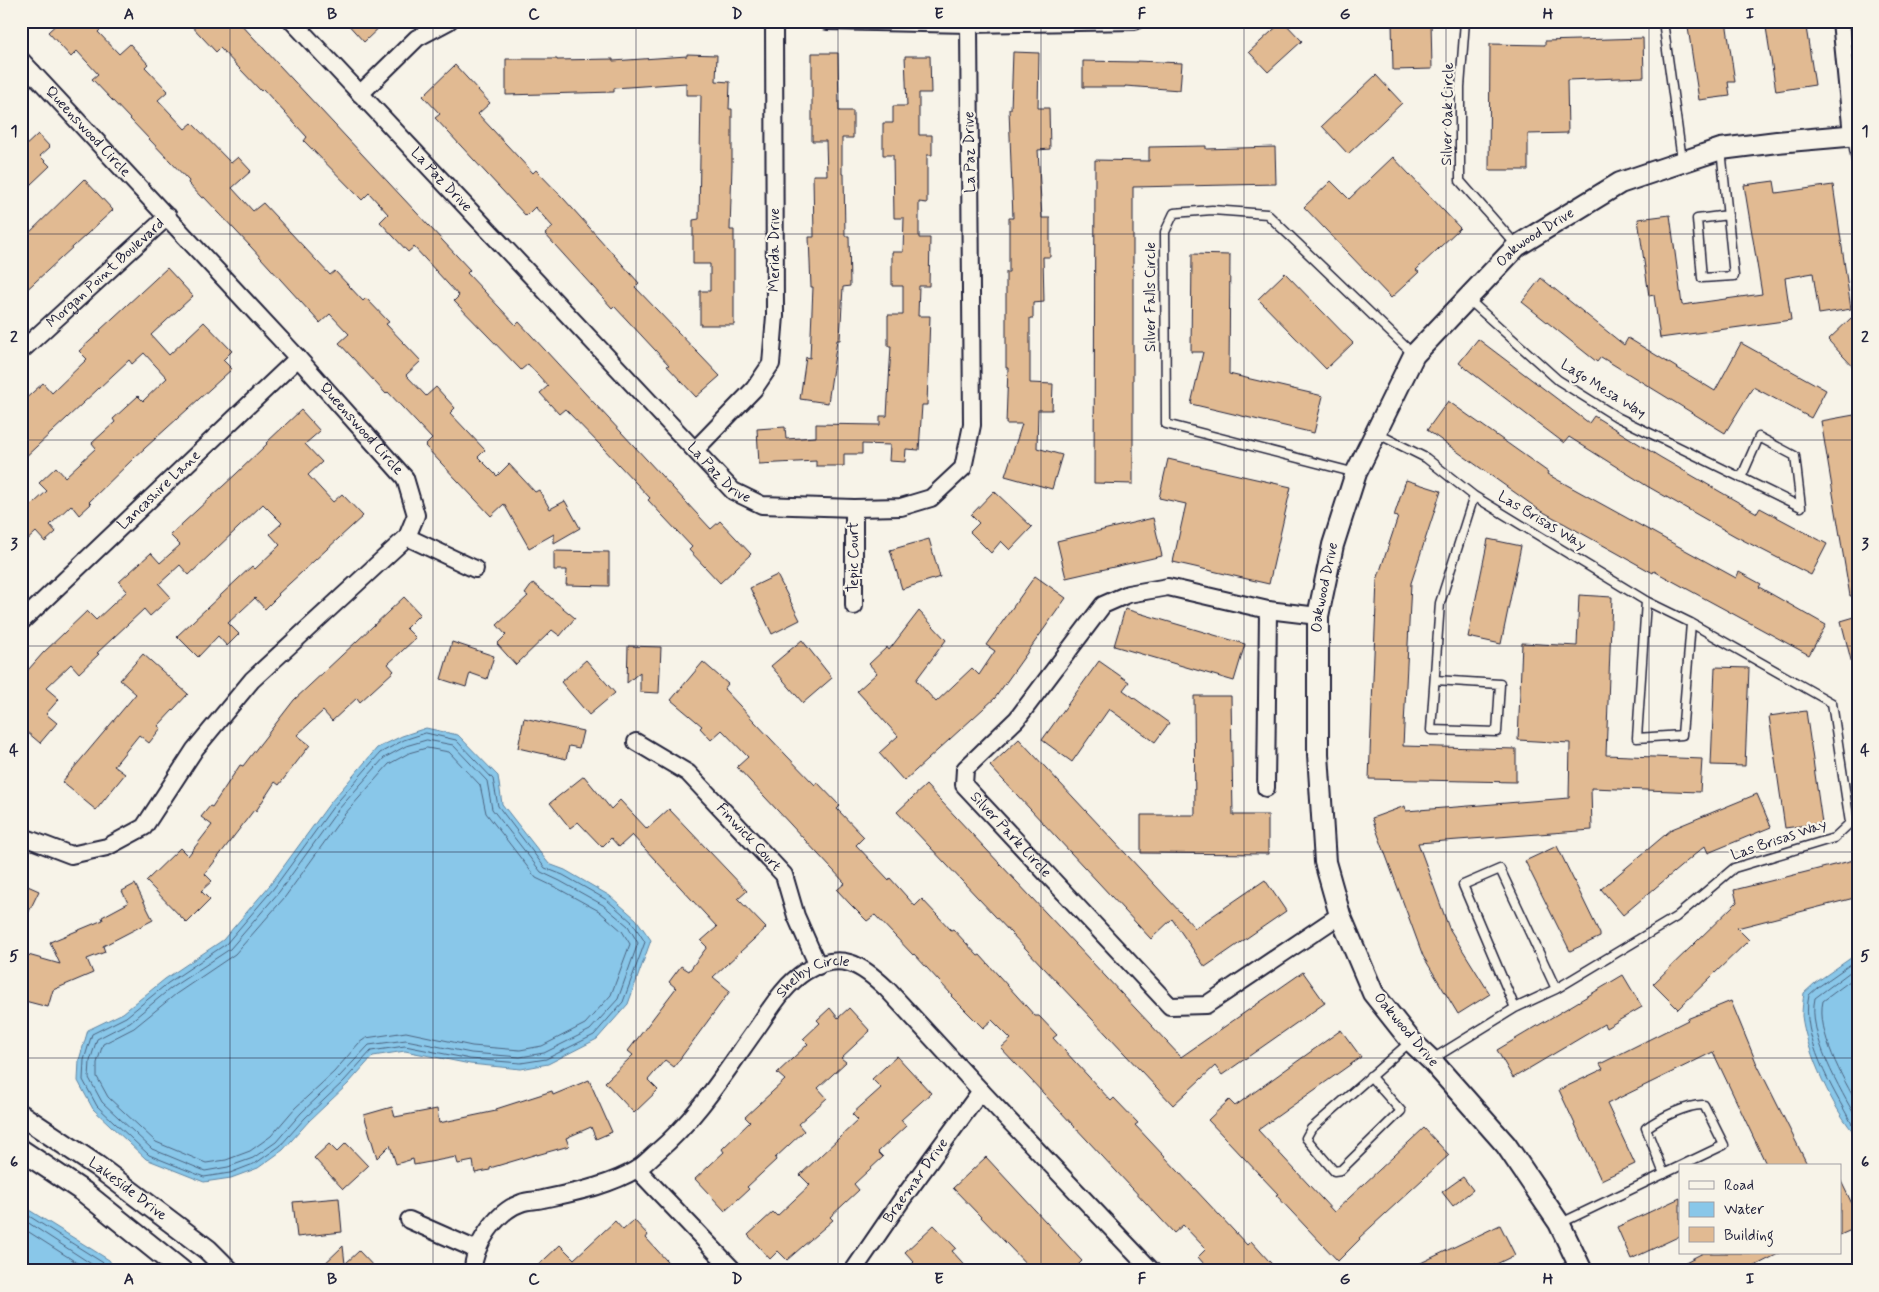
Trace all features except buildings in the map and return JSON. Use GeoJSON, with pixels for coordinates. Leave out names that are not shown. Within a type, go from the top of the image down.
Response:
{"type":"FeatureCollection","features":[{"type":"Feature","properties":{"kind":"street","name":"La Paz Drive"},"geometry":{"type":"LineString","coordinates":[[292,21],[733,491],[762,505],[854,508],[900,507],[931,498],[963,468],[972,425],[969,24]]}},
{"type":"Feature","properties":{"kind":"street"},"geometry":{"type":"LineString","coordinates":[[360,94],[417,38],[450,21]]}},
{"type":"Feature","properties":{"kind":"street","name":"Merida Drive"},"geometry":{"type":"LineString","coordinates":[[694,450],[754,390],[771,364],[775,316],[774,21]]}},
{"type":"Feature","properties":{"kind":"street"},"geometry":{"type":"LineString","coordinates":[[827,21],[969,24],[1135,21]]}},
{"type":"Feature","properties":{"kind":"street"},"geometry":{"type":"LineString","coordinates":[[1841,21],[1855,135]]}},
{"type":"Feature","properties":{"kind":"street","name":"Queenswood Circle"},"geometry":{"type":"LineString","coordinates":[[21,60],[27,77],[168,216],[405,478],[416,515],[407,538],[252,680],[195,749],[144,827],[107,847],[71,855],[21,836]]}},
{"type":"Feature","properties":{"kind":"street","name":"Oakwood Drive"},"geometry":{"type":"LineString","coordinates":[[1580,1266],[1559,1224],[1506,1145],[1411,1040],[1373,993],[1340,915],[1325,862],[1318,754],[1318,616],[1333,545],[1356,473],[1374,432],[1414,355],[1517,246],[1620,183],[1721,149],[1855,135]]}},
{"type":"Feature","properties":{"kind":"street","name":"Morgan Point Boulevard"},"geometry":{"type":"LineString","coordinates":[[21,351],[168,216]]}},
{"type":"Feature","properties":{"kind":"street","name":"Lancashire Lane"},"geometry":{"type":"LineString","coordinates":[[21,622],[298,358]]}},
{"type":"Feature","properties":{"kind":"street","name":"Tepic Court"},"geometry":{"type":"LineString","coordinates":[[854,508],[854,606]]}},
{"type":"Feature","properties":{"kind":"street"},"geometry":{"type":"LineString","coordinates":[[407,538],[475,569]]}},
{"type":"Feature","properties":{"kind":"street","name":"Silver Park Circle"},"geometry":{"type":"LineString","coordinates":[[1318,616],[1268,610],[1168,586],[1128,594],[1102,605],[1017,719],[965,769],[964,785],[1170,1006],[1206,1005],[1340,915]]}},
{"type":"Feature","properties":{"kind":"street"},"geometry":{"type":"LineString","coordinates":[[1266,788],[1268,610]]}},
{"type":"Feature","properties":{"kind":"street","name":"Finwick Court"},"geometry":{"type":"LineString","coordinates":[[636,742],[688,773],[784,874],[796,916],[818,966]]}},
{"type":"Feature","properties":{"kind":"street","name":"Shelby Circle"},"geometry":{"type":"LineString","coordinates":[[473,1271],[477,1250],[484,1236],[496,1221],[520,1203],[597,1187],[638,1169],[675,1137],[693,1116],[781,994],[806,972],[818,966],[845,961],[859,966],[870,973],[887,988],[980,1091],[1152,1271]]}},
{"type":"Feature","properties":{"kind":"street","name":"Braemar Drive"},"geometry":{"type":"LineString","coordinates":[[854,1271],[903,1198],[980,1091]]}},
{"type":"Feature","properties":{"kind":"street","name":"Lakeside Drive"},"geometry":{"type":"LineString","coordinates":[[21,1115],[97,1166],[208,1250],[229,1271]]}},
{"type":"Feature","properties":{"kind":"street","name":"Lakeside Drive"},"geometry":{"type":"LineString","coordinates":[[21,1150],[84,1192],[182,1271]]}},
{"type":"Feature","properties":{"kind":"street"},"geometry":{"type":"LineString","coordinates":[[638,1169],[734,1271]]}},
{"type":"Feature","properties":{"kind":"street"},"geometry":{"type":"LineString","coordinates":[[409,1220],[477,1250]]}},
{"type":"Feature","properties":{"kind":"lane","name":"Silver Oak Circle"},"geometry":{"type":"LineString","coordinates":[[1465,21],[1460,87],[1460,181],[1517,246]]}},
{"type":"Feature","properties":{"kind":"lane"},"geometry":{"type":"LineString","coordinates":[[1662,21],[1682,162]]}},
{"type":"Feature","properties":{"kind":"lane"},"geometry":{"type":"LineString","coordinates":[[1855,135],[1858,171]]}},
{"type":"Feature","properties":{"kind":"lane"},"geometry":{"type":"LineString","coordinates":[[1721,149],[1728,215],[1734,276],[1702,278],[1697,219],[1728,215]]}},
{"type":"Feature","properties":{"kind":"lane","name":"Silver Falls Circle"},"geometry":{"type":"LineString","coordinates":[[1356,473],[1166,424],[1165,232],[1174,213],[1212,210],[1266,214],[1414,355]]}},
{"type":"Feature","properties":{"kind":"lane","name":"Lago Mesa Way"},"geometry":{"type":"LineString","coordinates":[[1468,299],[1558,380],[1617,417],[1741,478],[1801,507],[1795,456],[1759,436],[1741,478]]}},
{"type":"Feature","properties":{"kind":"lane","name":"Las Brisas Way"},"geometry":{"type":"LineString","coordinates":[[1374,432],[1426,458],[1474,496],[1646,601],[1691,623],[1832,703],[1850,823],[1834,838],[1734,868],[1676,917],[1556,989],[1515,1008],[1431,1060]]}},
{"type":"Feature","properties":{"kind":"lane","name":"Las Brisas Way"},"geometry":{"type":"LineString","coordinates":[[1435,680],[1500,684],[1497,732],[1431,730],[1440,603],[1474,496]]}},
{"type":"Feature","properties":{"kind":"lane"},"geometry":{"type":"LineString","coordinates":[[1646,601],[1637,738],[1682,735],[1691,623]]}},
{"type":"Feature","properties":{"kind":"lane"},"geometry":{"type":"LineString","coordinates":[[1515,1008],[1463,885],[1500,869],[1556,989]]}},
{"type":"Feature","properties":{"kind":"lane"},"geometry":{"type":"LineString","coordinates":[[1370,1076],[1401,1111],[1341,1170],[1334,1172],[1306,1138],[1311,1129],[1370,1076],[1411,1040]]}},
{"type":"Feature","properties":{"kind":"lane"},"geometry":{"type":"LineString","coordinates":[[1664,1174],[1646,1128],[1655,1121],[1695,1105],[1704,1105],[1724,1146],[1685,1164]]}},
{"type":"Feature","properties":{"kind":"lane"},"geometry":{"type":"LineString","coordinates":[[1559,1224],[1679,1167]]}},
{"type":"Feature","properties":{"kind":"lane"},"geometry":{"type":"LineString","coordinates":[[1560,1271],[1580,1266]]}},
{"type":"Feature","properties":{"kind":"water"},"geometry":{"type":"Polygon","coordinates":[[[426,728],[458,735],[498,776],[502,804],[549,864],[565,870],[610,896],[636,919],[651,940],[628,1004],[597,1039],[548,1064],[521,1069],[470,1064],[405,1051],[373,1056],[283,1150],[258,1168],[231,1178],[204,1182],[146,1159],[93,1109],[78,1081],[79,1060],[88,1030],[123,1013],[165,979],[223,940],[270,885],[330,803],[377,748],[402,736],[426,728]]]}},
{"type":"Feature","properties":{"kind":"water"},"geometry":{"type":"Polygon","coordinates":[[[1858,953],[1858,1137],[1840,1113],[1822,1080],[1809,1046],[1802,1016],[1804,993],[1858,953]]]}},
{"type":"Feature","properties":{"kind":"water"},"geometry":{"type":"Polygon","coordinates":[[[21,1205],[109,1260],[116,1271],[21,1271],[21,1205]]]}}]}
